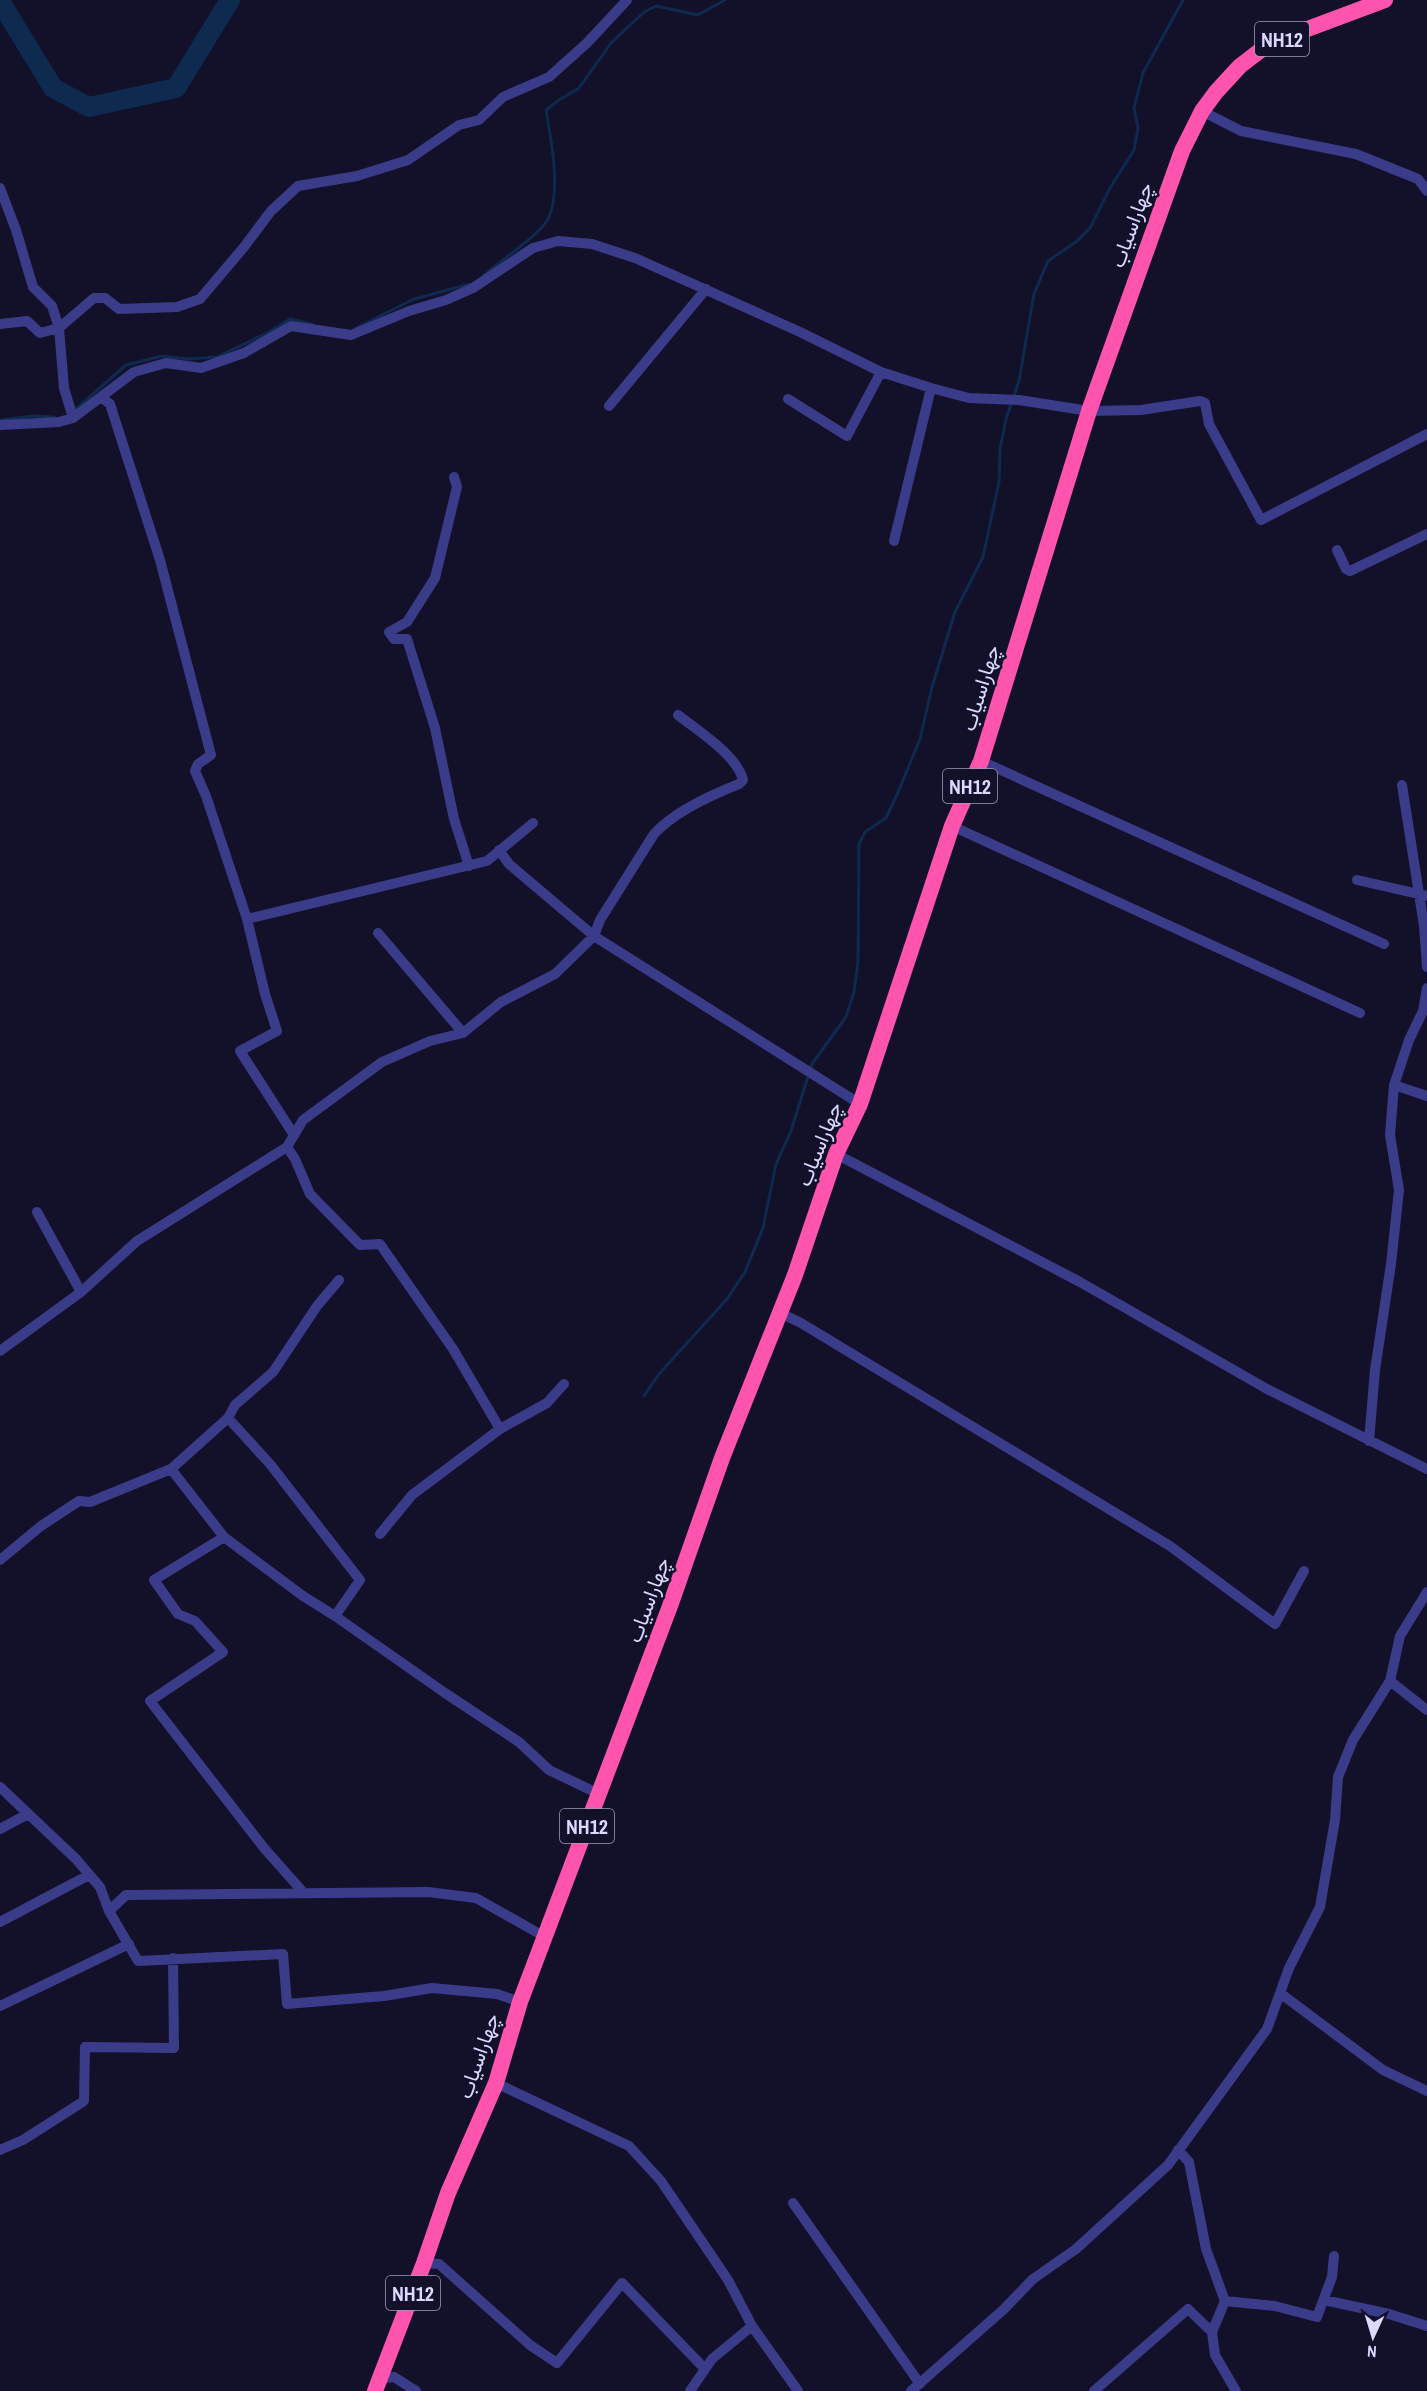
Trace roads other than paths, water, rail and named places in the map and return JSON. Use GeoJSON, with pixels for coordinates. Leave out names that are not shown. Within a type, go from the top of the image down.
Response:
{"type":"FeatureCollection","features":[{"type":"Feature","properties":{"kind":"highway","name":"چهاراسیاب"},"geometry":{"type":"LineString","coordinates":[[377,2385],[448,2193],[496,2083],[520,2002],[670,1606],[722,1458],[780,1313],[836,1155],[860,1104],[952,825],[981,761],[1089,411],[1182,151],[1202,111],[1240,66],[1270,43],[1385,0]]}},
{"type":"Feature","properties":{"kind":"street"},"geometry":{"type":"LineString","coordinates":[[0,324],[27,321],[40,333],[59,328],[94,298],[105,298],[119,309],[177,307],[200,299],[271,211],[298,186],[357,176],[408,160],[459,126],[479,120],[502,97],[549,77],[587,43],[627,0]]}},
{"type":"Feature","properties":{"kind":"street"},"geometry":{"type":"LineString","coordinates":[[1202,111],[1241,131],[1356,154],[1418,180],[1427,191]]}},
{"type":"Feature","properties":{"kind":"street"},"geometry":{"type":"LineString","coordinates":[[0,188],[16,230],[33,287],[52,306],[59,328],[64,388],[73,418]]}},
{"type":"Feature","properties":{"kind":"street"},"geometry":{"type":"LineString","coordinates":[[0,426],[59,422],[73,418],[134,372],[166,363],[201,368],[244,353],[291,326],[351,335],[473,288],[533,248],[558,241],[592,244],[624,254],[800,332],[881,372],[969,398],[1003,398],[1089,411],[1141,410],[1200,401],[1205,404],[1209,424],[1261,520],[1427,434]]}},
{"type":"Feature","properties":{"kind":"street"},"geometry":{"type":"LineString","coordinates":[[609,406],[706,289]]}},
{"type":"Feature","properties":{"kind":"street"},"geometry":{"type":"LineString","coordinates":[[788,399],[847,436],[881,372]]}},
{"type":"Feature","properties":{"kind":"street"},"geometry":{"type":"LineString","coordinates":[[894,541],[932,388]]}},
{"type":"Feature","properties":{"kind":"street"},"geometry":{"type":"LineString","coordinates":[[101,397],[110,404],[160,560],[211,755],[198,764],[195,771],[206,796],[247,919],[265,994],[277,1031],[240,1051],[294,1135]]}},
{"type":"Feature","properties":{"kind":"street"},"geometry":{"type":"LineString","coordinates":[[453,477],[457,487],[435,578],[407,622],[389,632],[394,639],[407,639],[435,728],[454,819],[469,866]]}},
{"type":"Feature","properties":{"kind":"street"},"geometry":{"type":"LineString","coordinates":[[1336,550],[1346,569],[1350,571],[1427,534]]}},
{"type":"Feature","properties":{"kind":"street"},"geometry":{"type":"LineString","coordinates":[[0,1352],[81,1292],[137,1242],[287,1147],[303,1120],[382,1062],[430,1041],[463,1033],[501,1002],[555,974],[594,936],[600,920],[654,834],[663,825],[740,784],[743,780],[741,773],[723,752],[678,716]]}},
{"type":"Feature","properties":{"kind":"street"},"geometry":{"type":"LineString","coordinates":[[981,761],[1384,944]]}},
{"type":"Feature","properties":{"kind":"street"},"geometry":{"type":"LineString","coordinates":[[1402,785],[1423,895],[1427,967]]}},
{"type":"Feature","properties":{"kind":"street"},"geometry":{"type":"LineString","coordinates":[[247,919],[487,861],[533,823]]}},
{"type":"Feature","properties":{"kind":"street"},"geometry":{"type":"LineString","coordinates":[[952,825],[1360,1013]]}},
{"type":"Feature","properties":{"kind":"street"},"geometry":{"type":"LineString","coordinates":[[499,850],[508,864],[594,936],[860,1104]]}},
{"type":"Feature","properties":{"kind":"street"},"geometry":{"type":"LineString","coordinates":[[1357,880],[1423,895]]}},
{"type":"Feature","properties":{"kind":"street"},"geometry":{"type":"LineString","coordinates":[[378,933],[463,1033]]}},
{"type":"Feature","properties":{"kind":"street"},"geometry":{"type":"LineString","coordinates":[[1369,1441],[1375,1370],[1391,1264],[1399,1190],[1390,1135],[1394,1085],[1409,1040],[1423,1011],[1427,988]]}},
{"type":"Feature","properties":{"kind":"street"},"geometry":{"type":"LineString","coordinates":[[1394,1085],[1427,1096]]}},
{"type":"Feature","properties":{"kind":"street"},"geometry":{"type":"LineString","coordinates":[[287,1147],[296,1159],[310,1194],[360,1245],[380,1244],[453,1349],[500,1429]]}},
{"type":"Feature","properties":{"kind":"street"},"geometry":{"type":"LineString","coordinates":[[836,1155],[1080,1282],[1267,1389],[1427,1469]]}},
{"type":"Feature","properties":{"kind":"street"},"geometry":{"type":"LineString","coordinates":[[37,1212],[81,1292]]}},
{"type":"Feature","properties":{"kind":"street"},"geometry":{"type":"LineString","coordinates":[[0,1560],[41,1526],[79,1501],[90,1502],[171,1469],[228,1418],[236,1405],[273,1372],[317,1306],[339,1280]]}},
{"type":"Feature","properties":{"kind":"street"},"geometry":{"type":"LineString","coordinates":[[780,1313],[801,1323],[1170,1546],[1275,1624],[1304,1571]]}},
{"type":"Feature","properties":{"kind":"street"},"geometry":{"type":"LineString","coordinates":[[380,1534],[412,1496],[500,1429],[547,1403],[564,1384]]}},
{"type":"Feature","properties":{"kind":"street"},"geometry":{"type":"LineString","coordinates":[[228,1418],[270,1464],[360,1580],[335,1616]]}},
{"type":"Feature","properties":{"kind":"street"},"geometry":{"type":"LineString","coordinates":[[171,1469],[224,1537],[303,1596],[519,1742],[549,1770],[599,1794]]}},
{"type":"Feature","properties":{"kind":"street"},"geometry":{"type":"LineString","coordinates":[[224,1537],[154,1580],[178,1614],[195,1622],[223,1652],[150,1701],[264,1848],[303,1892]]}},
{"type":"Feature","properties":{"kind":"street"},"geometry":{"type":"LineString","coordinates":[[793,2203],[915,2387],[1003,2310],[1033,2279],[1076,2248],[1168,2165],[1267,2029],[1289,1968],[1320,1907],[1335,1820],[1338,1777],[1353,1740],[1390,1681],[1400,1636],[1427,1592]]}},
{"type":"Feature","properties":{"kind":"street"},"geometry":{"type":"LineString","coordinates":[[1390,1681],[1427,1710]]}},
{"type":"Feature","properties":{"kind":"street"},"geometry":{"type":"LineString","coordinates":[[0,1787],[100,1887],[109,1911],[138,1961],[283,1954],[287,2004],[384,1996],[432,1988],[497,1994],[520,2002]]}},
{"type":"Feature","properties":{"kind":"street"},"geometry":{"type":"LineString","coordinates":[[0,1829],[28,1814]]}},
{"type":"Feature","properties":{"kind":"street"},"geometry":{"type":"LineString","coordinates":[[0,1922],[90,1875]]}},
{"type":"Feature","properties":{"kind":"street"},"geometry":{"type":"LineString","coordinates":[[109,1911],[126,1895],[428,1892],[476,1898],[545,1937]]}},
{"type":"Feature","properties":{"kind":"street"},"geometry":{"type":"LineString","coordinates":[[0,2006],[129,1944]]}},
{"type":"Feature","properties":{"kind":"street"},"geometry":{"type":"LineString","coordinates":[[0,2150],[23,2140],[84,2101],[85,2047],[174,2048],[173,1958]]}},
{"type":"Feature","properties":{"kind":"street"},"geometry":{"type":"LineString","coordinates":[[1280,1993],[1383,2070],[1427,2091]]}},
{"type":"Feature","properties":{"kind":"street"},"geometry":{"type":"LineString","coordinates":[[496,2083],[629,2146],[661,2181],[728,2280],[752,2326],[798,2391]]}},
{"type":"Feature","properties":{"kind":"street"},"geometry":{"type":"LineString","coordinates":[[1178,2150],[1189,2163],[1206,2249],[1225,2301],[1212,2332],[1215,2355],[1236,2391]]}},
{"type":"Feature","properties":{"kind":"street"},"geometry":{"type":"LineString","coordinates":[[1225,2301],[1275,2306],[1317,2317],[1332,2277],[1334,2256]]}},
{"type":"Feature","properties":{"kind":"street"},"geometry":{"type":"LineString","coordinates":[[424,2263],[439,2264],[530,2345],[557,2363],[622,2283],[705,2369]]}},
{"type":"Feature","properties":{"kind":"street"},"geometry":{"type":"LineString","coordinates":[[1324,2300],[1389,2314],[1427,2326]]}},
{"type":"Feature","properties":{"kind":"street"},"geometry":{"type":"LineString","coordinates":[[1094,2391],[1188,2309],[1212,2332]]}},
{"type":"Feature","properties":{"kind":"street"},"geometry":{"type":"LineString","coordinates":[[690,2391],[712,2359],[752,2326]]}},
{"type":"Feature","properties":{"kind":"street"},"geometry":{"type":"LineString","coordinates":[[377,2385],[394,2377],[416,2391]]}},
{"type":"Feature","properties":{"kind":"waterway"},"geometry":{"type":"LineString","coordinates":[[0,1],[53,88],[89,107],[176,88],[230,0]]}},
{"type":"Feature","properties":{"kind":"waterway"},"geometry":{"type":"LineString","coordinates":[[483,276],[538,231],[549,217],[553,206],[555,179],[546,110],[579,88],[611,43],[644,12],[656,6],[698,15],[725,0]]}},
{"type":"Feature","properties":{"kind":"waterway"},"geometry":{"type":"LineString","coordinates":[[644,1396],[659,1374],[727,1299],[745,1272],[763,1228],[776,1164],[791,1131],[812,1064],[846,1017],[854,992],[858,962],[859,844],[865,832],[886,818],[899,790],[920,739],[932,687],[955,612],[983,557],[999,482],[1000,449],[1006,419],[1019,381],[1034,294],[1048,261],[1077,241],[1090,228],[1110,188],[1134,150],[1138,128],[1134,108],[1143,73],[1183,0]]}},
{"type":"Feature","properties":{"kind":"waterway"},"geometry":{"type":"LineString","coordinates":[[356,328],[414,299],[470,284]]}},
{"type":"Feature","properties":{"kind":"waterway"},"geometry":{"type":"LineString","coordinates":[[76,409],[126,365],[162,356],[188,359],[217,357],[290,319],[312,324]]}},
{"type":"Feature","properties":{"kind":"waterway"},"geometry":{"type":"LineString","coordinates":[[0,420],[34,416],[54,417]]}}]}
